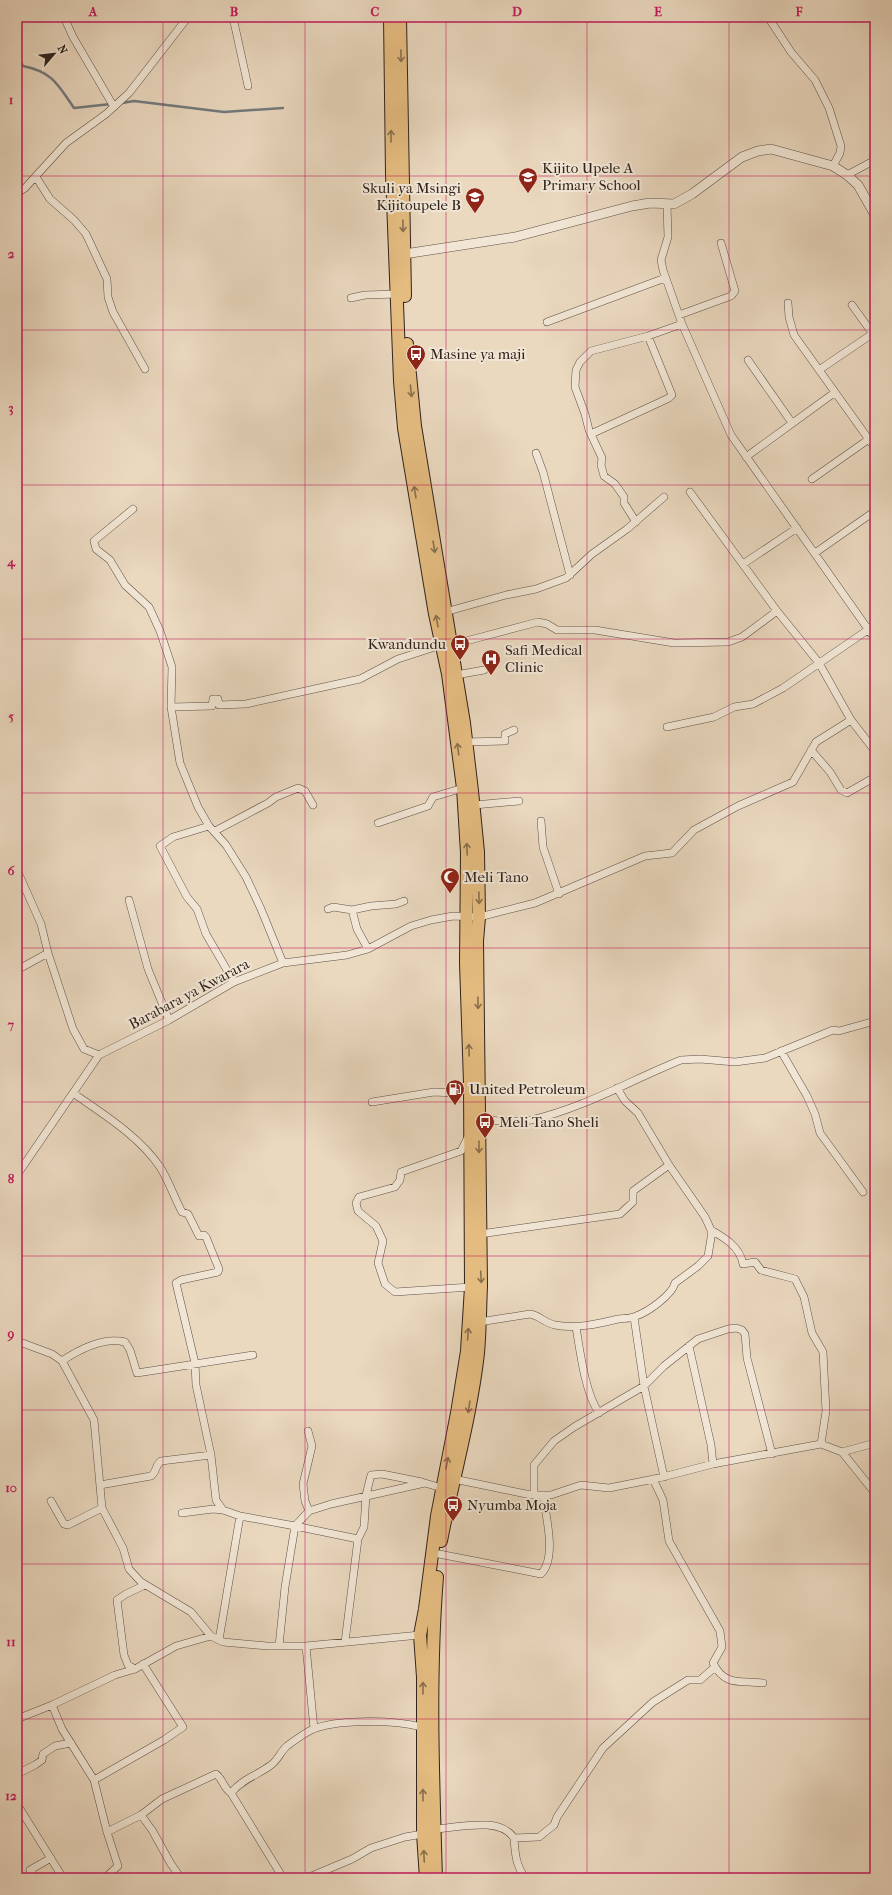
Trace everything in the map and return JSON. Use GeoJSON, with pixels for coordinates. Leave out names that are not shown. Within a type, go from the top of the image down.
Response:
{"type":"FeatureCollection","features":[{"type":"Feature","properties":{"kind":"main road"},"geometry":{"type":"LineString","coordinates":[[390,17],[392,175],[415,426],[445,612],[448,674],[463,788],[471,831],[478,852],[479,917],[477,941],[474,1119],[470,1134],[470,1287],[467,1351],[457,1413],[449,1486],[439,1554],[434,1629],[434,1829],[436,1878]]}},
{"type":"Feature","properties":{"kind":"main road"},"geometry":{"type":"LineString","coordinates":[[400,17],[399,255],[397,294],[400,381],[404,428],[446,645],[456,675],[474,805],[467,853],[466,916],[470,1083],[474,1119],[481,1286],[478,1353],[468,1416],[449,1486],[436,1516],[425,1609],[420,1635],[423,1677],[423,1834],[426,1878]]}},
{"type":"Feature","properties":{"kind":"street"},"geometry":{"type":"LineString","coordinates":[[64,17],[73,37],[114,107]]}},
{"type":"Feature","properties":{"kind":"street"},"geometry":{"type":"LineString","coordinates":[[17,192],[36,177],[66,143],[129,94],[188,17]]}},
{"type":"Feature","properties":{"kind":"street"},"geometry":{"type":"LineString","coordinates":[[231,17],[234,22],[248,86]]}},
{"type":"Feature","properties":{"kind":"street"},"geometry":{"type":"LineString","coordinates":[[331,17],[337,17]]}},
{"type":"Feature","properties":{"kind":"street"},"geometry":{"type":"LineString","coordinates":[[768,17],[791,52],[815,80],[830,108],[841,146],[840,153],[833,166]]}},
{"type":"Feature","properties":{"kind":"street"},"geometry":{"type":"LineString","coordinates":[[399,255],[515,237],[632,206],[650,203],[667,205],[682,200],[742,157],[758,151],[771,149],[833,166],[847,175],[858,185],[875,214]]}},
{"type":"Feature","properties":{"kind":"street"},"geometry":{"type":"LineString","coordinates":[[847,175],[875,160]]}},
{"type":"Feature","properties":{"kind":"street"},"geometry":{"type":"LineString","coordinates":[[36,177],[50,199],[74,220],[86,234],[107,279],[109,301],[112,312],[145,369]]}},
{"type":"Feature","properties":{"kind":"street"},"geometry":{"type":"LineString","coordinates":[[667,205],[668,237],[661,260],[666,278],[682,324],[731,435],[875,639]]}},
{"type":"Feature","properties":{"kind":"street"},"geometry":{"type":"LineString","coordinates":[[679,315],[731,296],[736,291],[721,243]]}},
{"type":"Feature","properties":{"kind":"street"},"geometry":{"type":"LineString","coordinates":[[548,322],[666,278]]}},
{"type":"Feature","properties":{"kind":"street"},"geometry":{"type":"LineString","coordinates":[[351,298],[365,295],[397,294]]}},
{"type":"Feature","properties":{"kind":"street"},"geometry":{"type":"LineString","coordinates":[[788,303],[789,317],[794,336],[875,448]]}},
{"type":"Feature","properties":{"kind":"street"},"geometry":{"type":"LineString","coordinates":[[819,370],[874,334],[852,305]]}},
{"type":"Feature","properties":{"kind":"street"},"geometry":{"type":"LineString","coordinates":[[636,522],[624,503],[624,497],[615,484],[604,476],[601,465],[602,458],[591,434],[586,414],[575,387],[575,376],[580,362],[591,351],[648,336],[682,324]]}},
{"type":"Feature","properties":{"kind":"street"},"geometry":{"type":"LineString","coordinates":[[591,434],[662,402],[672,394],[648,336]]}},
{"type":"Feature","properties":{"kind":"street"},"geometry":{"type":"LineString","coordinates":[[748,360],[792,423]]}},
{"type":"Feature","properties":{"kind":"street"},"geometry":{"type":"LineString","coordinates":[[746,457],[834,393]]}},
{"type":"Feature","properties":{"kind":"street"},"geometry":{"type":"LineString","coordinates":[[812,479],[869,439]]}},
{"type":"Feature","properties":{"kind":"street"},"geometry":{"type":"LineString","coordinates":[[536,453],[543,472],[570,575]]}},
{"type":"Feature","properties":{"kind":"street"},"geometry":{"type":"LineString","coordinates":[[690,492],[777,611],[819,664],[851,720],[875,751]]}},
{"type":"Feature","properties":{"kind":"street"},"geometry":{"type":"LineString","coordinates":[[445,612],[506,595],[536,589],[566,578],[592,554],[636,522],[664,497]]}},
{"type":"Feature","properties":{"kind":"street"},"geometry":{"type":"LineString","coordinates":[[133,509],[94,541],[96,549],[110,560],[125,585],[149,607],[160,631],[172,667],[171,707],[180,763],[198,807],[212,829],[226,845],[246,878],[261,909],[283,963]]}},
{"type":"Feature","properties":{"kind":"street"},"geometry":{"type":"LineString","coordinates":[[815,553],[875,511]]}},
{"type":"Feature","properties":{"kind":"street"},"geometry":{"type":"LineString","coordinates":[[744,564],[797,528]]}},
{"type":"Feature","properties":{"kind":"street"},"geometry":{"type":"LineString","coordinates":[[171,707],[212,706],[213,699],[218,699],[219,705],[246,704],[360,678],[398,659],[446,645],[538,622],[547,624],[557,630],[595,630],[674,644],[728,642],[742,638],[777,611]]}},
{"type":"Feature","properties":{"kind":"street"},"geometry":{"type":"LineString","coordinates":[[667,727],[714,717],[734,707],[753,704],[783,688],[875,625]]}},
{"type":"Feature","properties":{"kind":"street"},"geometry":{"type":"LineString","coordinates":[[456,675],[484,670]]}},
{"type":"Feature","properties":{"kind":"street","name":"Barabara ya Kwarara"},"geometry":{"type":"LineString","coordinates":[[17,1175],[99,1055],[168,1020],[234,982],[283,963],[347,955],[368,949],[411,926],[431,920],[453,916],[479,917],[535,904],[646,856],[672,853],[694,830],[738,806],[793,782],[816,742],[851,720]]}},
{"type":"Feature","properties":{"kind":"street"},"geometry":{"type":"LineString","coordinates":[[466,742],[505,741],[505,734],[514,730]]}},
{"type":"Feature","properties":{"kind":"street"},"geometry":{"type":"LineString","coordinates":[[811,750],[830,772],[841,790],[847,794],[875,777]]}},
{"type":"Feature","properties":{"kind":"street"},"geometry":{"type":"LineString","coordinates":[[234,982],[206,934],[197,909],[187,897],[160,846],[173,837],[212,829],[268,803],[276,797],[298,788],[306,791],[313,805]]}},
{"type":"Feature","properties":{"kind":"street"},"geometry":{"type":"LineString","coordinates":[[378,823],[428,806],[433,797],[463,788]]}},
{"type":"Feature","properties":{"kind":"street"},"geometry":{"type":"LineString","coordinates":[[474,805],[520,802]]}},
{"type":"Feature","properties":{"kind":"street"},"geometry":{"type":"LineString","coordinates":[[542,821],[543,847],[559,894]]}},
{"type":"Feature","properties":{"kind":"street"},"geometry":{"type":"LineString","coordinates":[[17,870],[41,924],[48,953],[74,1029],[84,1048],[99,1055]]}},
{"type":"Feature","properties":{"kind":"street"},"geometry":{"type":"LineString","coordinates":[[129,900],[148,969],[168,1020]]}},
{"type":"Feature","properties":{"kind":"street"},"geometry":{"type":"LineString","coordinates":[[328,909],[333,907],[352,910],[370,906],[396,904],[404,901]]}},
{"type":"Feature","properties":{"kind":"street"},"geometry":{"type":"LineString","coordinates":[[352,910],[357,929],[368,949]]}},
{"type":"Feature","properties":{"kind":"street"},"geometry":{"type":"LineString","coordinates":[[17,970],[48,953]]}},
{"type":"Feature","properties":{"kind":"street"},"geometry":{"type":"LineString","coordinates":[[474,1119],[516,1122],[531,1121],[575,1106],[681,1060],[700,1059],[735,1062],[765,1058],[833,1030],[839,1030],[875,1021]]}},
{"type":"Feature","properties":{"kind":"street"},"geometry":{"type":"LineString","coordinates":[[781,1051],[807,1096],[815,1114],[820,1133],[863,1192]]}},
{"type":"Feature","properties":{"kind":"street"},"geometry":{"type":"LineString","coordinates":[[372,1102],[434,1092],[454,1092],[470,1083]]}},
{"type":"Feature","properties":{"kind":"street"},"geometry":{"type":"LineString","coordinates":[[479,1322],[530,1314],[538,1315],[546,1322],[554,1325],[576,1327],[634,1317],[652,1307],[673,1290],[675,1283],[698,1266],[708,1256],[711,1230],[705,1217],[669,1165],[638,1113],[625,1101],[617,1088]]}},
{"type":"Feature","properties":{"kind":"street"},"geometry":{"type":"LineString","coordinates":[[73,1093],[111,1119],[139,1144],[159,1166],[182,1212],[188,1214],[199,1236],[204,1235],[206,1237],[219,1270],[218,1272],[181,1280],[176,1283],[195,1363],[196,1385],[211,1455],[216,1500],[223,1510]]}},
{"type":"Feature","properties":{"kind":"street"},"geometry":{"type":"LineString","coordinates":[[470,1134],[461,1151],[401,1172],[400,1180],[395,1187],[359,1197],[356,1203],[358,1211],[376,1226],[383,1241],[378,1263],[385,1284],[395,1292],[470,1287]]}},
{"type":"Feature","properties":{"kind":"street"},"geometry":{"type":"LineString","coordinates":[[480,1234],[620,1214],[633,1202],[633,1191],[669,1165]]}},
{"type":"Feature","properties":{"kind":"street"},"geometry":{"type":"LineString","coordinates":[[711,1230],[725,1238],[736,1249],[742,1257],[743,1264],[755,1262],[762,1270],[796,1279],[804,1297],[812,1333],[823,1352],[826,1411],[821,1444]]}},
{"type":"Feature","properties":{"kind":"street"},"geometry":{"type":"LineString","coordinates":[[634,1317],[644,1386],[664,1477]]}},
{"type":"Feature","properties":{"kind":"street"},"geometry":{"type":"LineString","coordinates":[[576,1327],[580,1352],[593,1404],[599,1413]]}},
{"type":"Feature","properties":{"kind":"street"},"geometry":{"type":"LineString","coordinates":[[534,1495],[534,1465],[554,1441],[574,1427],[644,1386],[664,1366],[698,1339],[709,1334],[736,1328],[742,1330],[746,1340],[747,1358],[772,1454]]}},
{"type":"Feature","properties":{"kind":"street"},"geometry":{"type":"LineString","coordinates":[[62,1361],[80,1349],[119,1340],[125,1342],[130,1350],[137,1373],[252,1355]]}},
{"type":"Feature","properties":{"kind":"street"},"geometry":{"type":"LineString","coordinates":[[17,1341],[52,1354],[62,1361],[94,1420],[102,1508],[123,1548],[128,1569],[145,1585],[191,1612],[211,1636],[223,1642],[279,1646],[306,1646],[420,1635]]}},
{"type":"Feature","properties":{"kind":"street"},"geometry":{"type":"LineString","coordinates":[[689,1346],[711,1445],[713,1464]]}},
{"type":"Feature","properties":{"kind":"street"},"geometry":{"type":"LineString","coordinates":[[308,1431],[312,1446],[303,1484],[305,1501],[309,1511]]}},
{"type":"Feature","properties":{"kind":"street"},"geometry":{"type":"LineString","coordinates":[[842,1452],[875,1443]]}},
{"type":"Feature","properties":{"kind":"street"},"geometry":{"type":"LineString","coordinates":[[346,1642],[358,1539],[364,1527],[366,1495],[371,1475],[376,1473],[425,1483],[534,1495],[550,1495],[581,1485],[609,1488],[664,1477],[713,1464],[821,1444],[842,1452],[875,1493]]}},
{"type":"Feature","properties":{"kind":"street"},"geometry":{"type":"LineString","coordinates":[[100,1485],[151,1476],[155,1472],[158,1463],[161,1461],[211,1455]]}},
{"type":"Feature","properties":{"kind":"street"},"geometry":{"type":"LineString","coordinates":[[653,1479],[663,1500],[669,1541],[690,1575],[707,1610],[720,1631],[722,1647],[713,1663],[717,1671],[731,1682],[763,1683]]}},
{"type":"Feature","properties":{"kind":"street"},"geometry":{"type":"LineString","coordinates":[[279,1646],[285,1587],[295,1526],[309,1511],[366,1495],[425,1483]]}},
{"type":"Feature","properties":{"kind":"street"},"geometry":{"type":"LineString","coordinates":[[439,1554],[541,1574],[547,1568],[550,1545],[543,1495]]}},
{"type":"Feature","properties":{"kind":"street"},"geometry":{"type":"LineString","coordinates":[[51,1501],[64,1524],[68,1525],[102,1508]]}},
{"type":"Feature","properties":{"kind":"street"},"geometry":{"type":"LineString","coordinates":[[182,1514],[213,1509],[223,1510],[240,1516],[358,1539]]}},
{"type":"Feature","properties":{"kind":"street"},"geometry":{"type":"LineString","coordinates":[[219,1640],[240,1516]]}},
{"type":"Feature","properties":{"kind":"street"},"geometry":{"type":"LineString","coordinates":[[135,1669],[128,1665],[124,1655],[117,1600],[145,1585]]}},
{"type":"Feature","properties":{"kind":"street"},"geometry":{"type":"LineString","coordinates":[[17,1719],[52,1705],[115,1674],[135,1669],[176,1646],[211,1636]]}},
{"type":"Feature","properties":{"kind":"street"},"geometry":{"type":"LineString","coordinates":[[306,1646],[314,1729]]}},
{"type":"Feature","properties":{"kind":"street"},"geometry":{"type":"LineString","coordinates":[[94,1780],[164,1740],[183,1727],[143,1664]]}},
{"type":"Feature","properties":{"kind":"street"},"geometry":{"type":"LineString","coordinates":[[514,1838],[539,1837],[554,1824],[557,1816],[603,1748],[653,1702],[688,1680],[700,1680],[715,1667]]}},
{"type":"Feature","properties":{"kind":"street"},"geometry":{"type":"LineString","coordinates":[[52,1705],[62,1729],[94,1780],[107,1832],[118,1866],[105,1878]]}},
{"type":"Feature","properties":{"kind":"street"},"geometry":{"type":"LineString","coordinates":[[231,1793],[240,1784],[272,1764],[286,1747],[314,1729],[353,1722],[394,1724],[403,1722],[422,1727]]}},
{"type":"Feature","properties":{"kind":"street"},"geometry":{"type":"LineString","coordinates":[[17,1774],[42,1760],[44,1754],[55,1746],[71,1743]]}},
{"type":"Feature","properties":{"kind":"street"},"geometry":{"type":"LineString","coordinates":[[107,1832],[141,1815],[162,1799],[216,1774],[219,1776],[226,1789],[231,1793],[283,1878]]}},
{"type":"Feature","properties":{"kind":"street"},"geometry":{"type":"LineString","coordinates":[[17,1804],[63,1878]]}},
{"type":"Feature","properties":{"kind":"street"},"geometry":{"type":"LineString","coordinates":[[141,1815],[152,1830],[171,1864],[181,1878]]}},
{"type":"Feature","properties":{"kind":"street"},"geometry":{"type":"LineString","coordinates":[[434,1829],[495,1825],[506,1829],[514,1838],[516,1861],[519,1870],[525,1878]]}},
{"type":"Feature","properties":{"kind":"street"},"geometry":{"type":"LineString","coordinates":[[307,1878],[352,1859],[372,1848],[405,1837],[423,1834]]}},
{"type":"Feature","properties":{"kind":"street"},"geometry":{"type":"LineString","coordinates":[[35,1878],[30,1870],[51,1858]]}},
{"type":"Feature","properties":{"kind":"waterway"},"geometry":{"type":"LineString","coordinates":[[17,61],[21,62],[23,66],[48,76],[59,86],[74,108],[111,104]]}},
{"type":"Feature","properties":{"kind":"waterway"},"geometry":{"type":"LineString","coordinates":[[122,103],[134,101],[224,112],[283,108]]}},
{"type":"Feature","properties":{"kind":"place","name":"Kijito Upele A Primary School"},"geometry":{"type":"Point","coordinates":[528,194]}},
{"type":"Feature","properties":{"kind":"place","name":"Skuli ya Msingi Kijitoupele B"},"geometry":{"type":"Point","coordinates":[475,214]}},
{"type":"Feature","properties":{"kind":"place","name":"Masine ya maji"},"geometry":{"type":"Point","coordinates":[416,371]}},
{"type":"Feature","properties":{"kind":"place","name":"Kwandundu"},"geometry":{"type":"Point","coordinates":[460,661]}},
{"type":"Feature","properties":{"kind":"place","name":"Safi Medical Clinic"},"geometry":{"type":"Point","coordinates":[491,676]}},
{"type":"Feature","properties":{"kind":"place","name":"Meli Tano"},"geometry":{"type":"Point","coordinates":[450,894]}},
{"type":"Feature","properties":{"kind":"place","name":"United Petroleum"},"geometry":{"type":"Point","coordinates":[455,1106]}},
{"type":"Feature","properties":{"kind":"place","name":"Meli Tano Sheli"},"geometry":{"type":"Point","coordinates":[485,1139]}},
{"type":"Feature","properties":{"kind":"place","name":"Nyumba Moja"},"geometry":{"type":"Point","coordinates":[453,1522]}}]}
